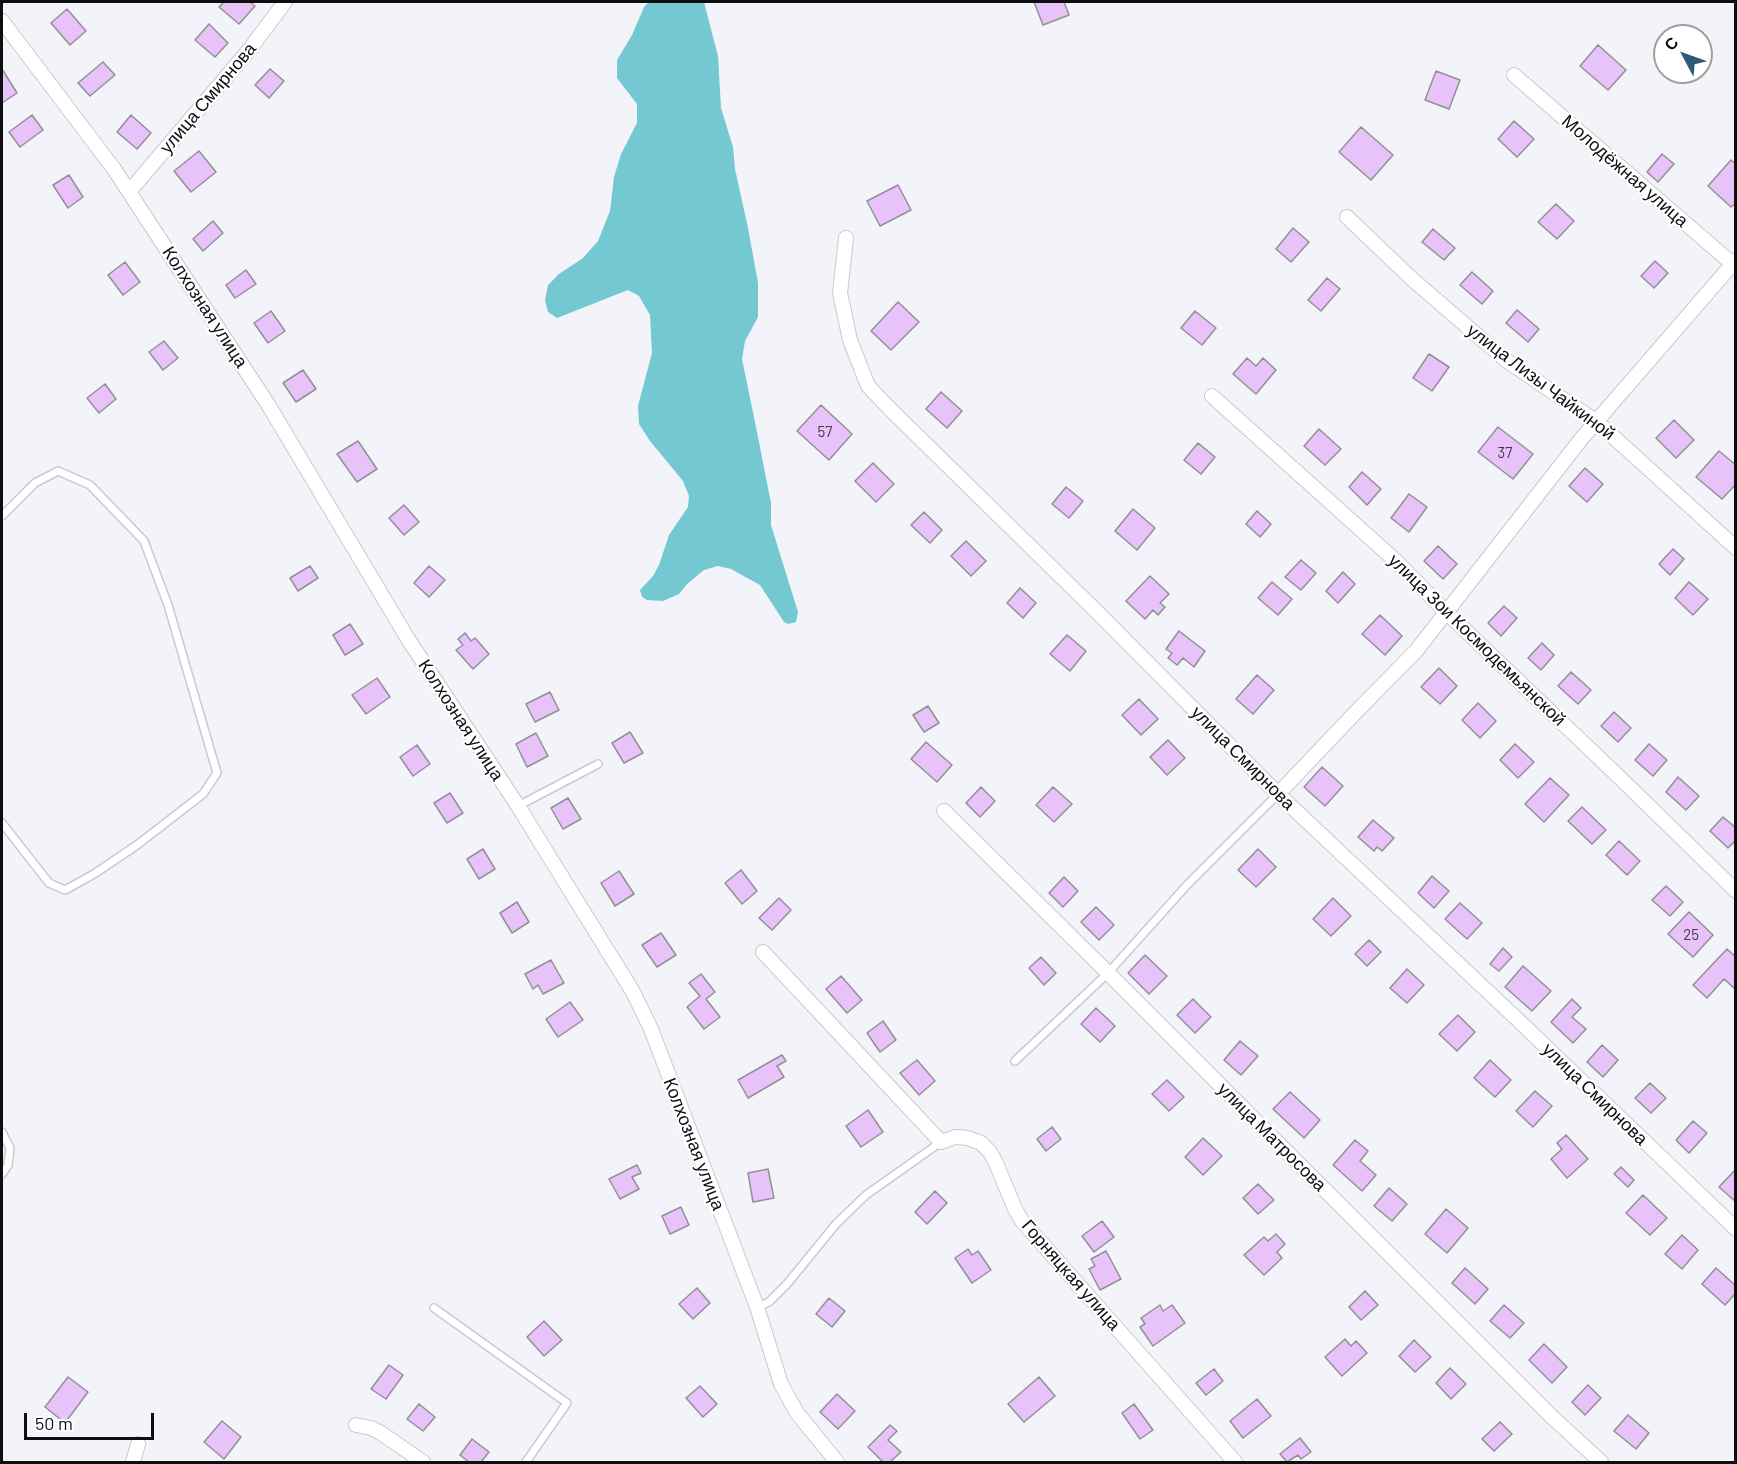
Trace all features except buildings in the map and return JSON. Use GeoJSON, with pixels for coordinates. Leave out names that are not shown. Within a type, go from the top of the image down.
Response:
{"type":"FeatureCollection","features":[{"type":"Feature","properties":{"kind":"street","name":"улица Смирнова"},"geometry":{"type":"LineString","coordinates":[[129,192],[249,50],[285,2]]}},
{"type":"Feature","properties":{"kind":"street","name":"Колхозная улица"},"geometry":{"type":"LineString","coordinates":[[2,21],[107,160],[269,406],[408,639],[518,806],[633,992],[651,1029],[757,1308],[781,1384],[797,1413],[837,1462]]}},
{"type":"Feature","properties":{"kind":"street","name":"Молодёжная улица"},"geometry":{"type":"LineString","coordinates":[[1514,75],[1734,264]]}},
{"type":"Feature","properties":{"kind":"street","name":"улица Лизы Чайкиной"},"geometry":{"type":"LineString","coordinates":[[1347,217],[1412,279],[1507,361],[1597,422],[1736,548]]}},
{"type":"Feature","properties":{"kind":"street","name":"улица Смирнова"},"geometry":{"type":"LineString","coordinates":[[846,238],[840,293],[850,340],[868,386],[1096,610],[1278,795],[1736,1229]]}},
{"type":"Feature","properties":{"kind":"street"},"geometry":{"type":"LineString","coordinates":[[1278,795],[1416,651],[1582,438],[1734,264]]}},
{"type":"Feature","properties":{"kind":"street","name":"улица Зои Космодемьянской"},"geometry":{"type":"LineString","coordinates":[[1212,396],[1397,562],[1447,614],[1736,891]]}},
{"type":"Feature","properties":{"kind":"street","name":"улица Матросова"},"geometry":{"type":"LineString","coordinates":[[944,811],[1551,1416],[1601,1462]]}},
{"type":"Feature","properties":{"kind":"street"},"geometry":{"type":"LineString","coordinates":[[763,952],[941,1142]]}},
{"type":"Feature","properties":{"kind":"street","name":"Горняцкая улица"},"geometry":{"type":"LineString","coordinates":[[941,1142],[956,1137],[968,1138],[981,1143],[990,1152],[1022,1221],[1235,1462]]}},
{"type":"Feature","properties":{"kind":"street"},"geometry":{"type":"LineString","coordinates":[[356,1425],[381,1433],[423,1462]]}},
{"type":"Feature","properties":{"kind":"street"},"geometry":{"type":"LineString","coordinates":[[133,1462],[138,1444]]}},
{"type":"Feature","properties":{"kind":"lane"},"geometry":{"type":"LineString","coordinates":[[2,516],[35,483],[58,471],[90,485],[144,541],[168,605],[217,773],[203,794],[137,845],[94,874],[64,890],[49,883],[2,823]]}},
{"type":"Feature","properties":{"kind":"lane"},"geometry":{"type":"LineString","coordinates":[[518,806],[598,764]]}},
{"type":"Feature","properties":{"kind":"lane"},"geometry":{"type":"LineString","coordinates":[[1015,1061],[1108,972],[1187,885],[1278,795]]}},
{"type":"Feature","properties":{"kind":"lane"},"geometry":{"type":"LineString","coordinates":[[2,1132],[10,1148],[8,1165],[2,1174]]}},
{"type":"Feature","properties":{"kind":"lane"},"geometry":{"type":"LineString","coordinates":[[757,1308],[776,1296],[836,1224],[866,1195],[941,1142]]}},
{"type":"Feature","properties":{"kind":"lane"},"geometry":{"type":"LineString","coordinates":[[434,1308],[567,1403],[526,1462]]}},
{"type":"Feature","properties":{"kind":"water"},"geometry":{"type":"Polygon","coordinates":[[[649,2],[704,2],[718,56],[721,108],[733,147],[735,169],[758,283],[758,317],[745,341],[742,359],[771,503],[771,525],[798,612],[796,622],[788,624],[784,622],[760,585],[731,569],[718,566],[704,570],[679,594],[663,601],[647,600],[642,597],[640,590],[653,576],[659,565],[669,535],[688,507],[689,496],[683,481],[639,424],[638,406],[652,353],[650,315],[639,296],[628,290],[557,318],[548,312],[545,300],[548,285],[559,274],[583,258],[598,241],[610,211],[614,177],[621,154],[637,123],[637,104],[617,78],[617,60],[632,35],[644,7],[649,2]]]}}]}
